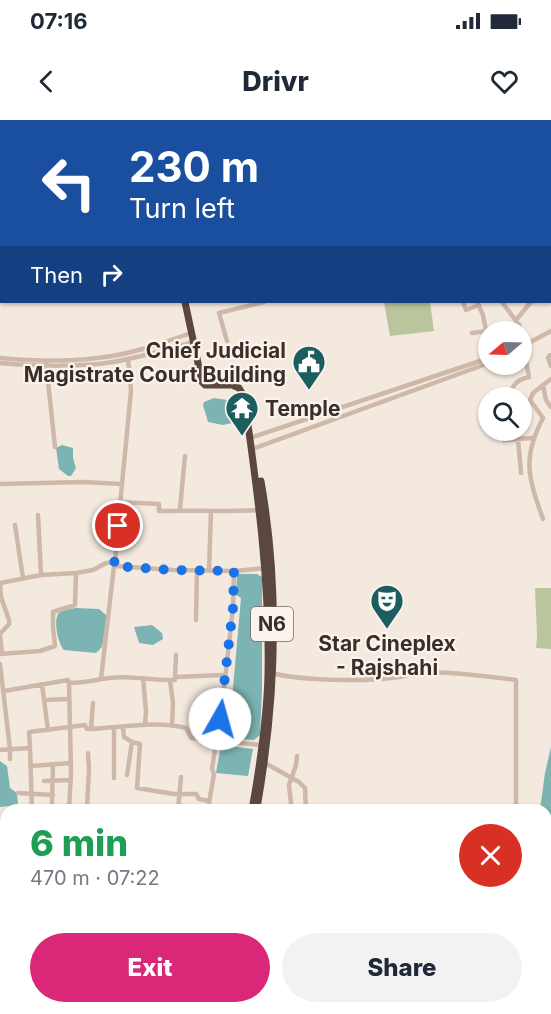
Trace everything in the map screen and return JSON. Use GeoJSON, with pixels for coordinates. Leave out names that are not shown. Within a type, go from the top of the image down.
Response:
{"type":"FeatureCollection","features":[{"type":"Feature","properties":{"kind":"highway","name":"N6"},"geometry":{"type":"LineString","coordinates":[[185,303],[202,382],[205,385],[232,385],[239,388],[244,396],[252,438],[266,568],[271,673],[263,745],[253,804]]}},
{"type":"Feature","properties":{"kind":"highway","name":"N6"},"geometry":{"type":"LineString","coordinates":[[253,449],[266,510],[271,567],[271,673],[265,763],[258,804]]}},
{"type":"Feature","properties":{"kind":"street"},"geometry":{"type":"LineString","coordinates":[[227,341],[219,313],[250,303]]}},
{"type":"Feature","properties":{"kind":"street"},"geometry":{"type":"LineString","coordinates":[[463,303],[466,310],[478,303],[484,321]]}},
{"type":"Feature","properties":{"kind":"street"},"geometry":{"type":"LineString","coordinates":[[505,303],[516,321]]}},
{"type":"Feature","properties":{"kind":"street"},"geometry":{"type":"LineString","coordinates":[[518,321],[530,303]]}},
{"type":"Feature","properties":{"kind":"street"},"geometry":{"type":"LineString","coordinates":[[511,387],[519,380],[529,377],[523,346],[551,331]]}},
{"type":"Feature","properties":{"kind":"street"},"geometry":{"type":"LineString","coordinates":[[472,333],[478,332]]}},
{"type":"Feature","properties":{"kind":"street"},"geometry":{"type":"LineString","coordinates":[[128,356],[191,333]]}},
{"type":"Feature","properties":{"kind":"street"},"geometry":{"type":"LineString","coordinates":[[0,363],[99,364],[194,342]]}},
{"type":"Feature","properties":{"kind":"street"},"geometry":{"type":"LineString","coordinates":[[550,354],[548,358],[551,366]]}},
{"type":"Feature","properties":{"kind":"street"},"geometry":{"type":"LineString","coordinates":[[101,679],[132,391],[128,356]]}},
{"type":"Feature","properties":{"kind":"street"},"geometry":{"type":"LineString","coordinates":[[0,358],[46,363]]}},
{"type":"Feature","properties":{"kind":"street"},"geometry":{"type":"LineString","coordinates":[[46,363],[55,447]]}},
{"type":"Feature","properties":{"kind":"street"},"geometry":{"type":"LineString","coordinates":[[253,449],[478,363]]}},
{"type":"Feature","properties":{"kind":"street"},"geometry":{"type":"LineString","coordinates":[[252,438],[478,366]]}},
{"type":"Feature","properties":{"kind":"street"},"geometry":{"type":"LineString","coordinates":[[543,418],[530,400],[532,393],[551,379]]}},
{"type":"Feature","properties":{"kind":"street"},"geometry":{"type":"LineString","coordinates":[[532,438],[551,408],[546,400],[543,385]]}},
{"type":"Feature","properties":{"kind":"street"},"geometry":{"type":"LineString","coordinates":[[518,441],[521,473]]}},
{"type":"Feature","properties":{"kind":"street"},"geometry":{"type":"LineString","coordinates":[[532,441],[528,465],[535,498],[543,519]]}},
{"type":"Feature","properties":{"kind":"street"},"geometry":{"type":"LineString","coordinates":[[180,509],[185,456]]}},
{"type":"Feature","properties":{"kind":"street"},"geometry":{"type":"LineString","coordinates":[[0,484],[83,482],[122,484]]}},
{"type":"Feature","properties":{"kind":"street"},"geometry":{"type":"LineString","coordinates":[[119,502],[159,504],[159,511],[261,510]]}},
{"type":"Feature","properties":{"kind":"street"},"geometry":{"type":"LineString","coordinates":[[209,571],[211,511]]}},
{"type":"Feature","properties":{"kind":"street"},"geometry":{"type":"LineString","coordinates":[[38,515],[41,575]]}},
{"type":"Feature","properties":{"kind":"street"},"geometry":{"type":"LineString","coordinates":[[15,525],[23,578]]}},
{"type":"Feature","properties":{"kind":"street"},"geometry":{"type":"LineString","coordinates":[[76,573],[75,605],[53,612],[55,646],[40,651],[1,654],[0,635],[9,624],[9,620],[1,597],[0,584],[41,575],[93,570],[106,563],[209,571],[266,568]]}},
{"type":"Feature","properties":{"kind":"street"},"geometry":{"type":"LineString","coordinates":[[196,620],[197,570]]}},
{"type":"Feature","properties":{"kind":"street"},"geometry":{"type":"LineString","coordinates":[[209,804],[233,608],[234,571]]}},
{"type":"Feature","properties":{"kind":"street"},"geometry":{"type":"LineString","coordinates":[[172,726],[176,655]]}},
{"type":"Feature","properties":{"kind":"street"},"geometry":{"type":"LineString","coordinates":[[0,664],[4,691],[2,703],[10,759]]}},
{"type":"Feature","properties":{"kind":"street"},"geometry":{"type":"LineString","coordinates":[[271,673],[302,678],[342,679],[400,677],[417,673],[461,673],[516,680],[516,804]]}},
{"type":"Feature","properties":{"kind":"street"},"geometry":{"type":"LineString","coordinates":[[4,691],[68,680],[69,683],[101,679],[222,675],[225,677]]}},
{"type":"Feature","properties":{"kind":"street"},"geometry":{"type":"LineString","coordinates":[[143,678],[145,725]]}},
{"type":"Feature","properties":{"kind":"street"},"geometry":{"type":"LineString","coordinates":[[69,683],[70,804]]}},
{"type":"Feature","properties":{"kind":"street"},"geometry":{"type":"LineString","coordinates":[[42,684],[48,730]]}},
{"type":"Feature","properties":{"kind":"street"},"geometry":{"type":"LineString","coordinates":[[44,700],[69,699]]}},
{"type":"Feature","properties":{"kind":"street"},"geometry":{"type":"LineString","coordinates":[[91,729],[93,703]]}},
{"type":"Feature","properties":{"kind":"street"},"geometry":{"type":"LineString","coordinates":[[33,804],[29,732],[85,725],[87,729],[145,725],[172,726],[186,728],[191,738],[263,745]]}},
{"type":"Feature","properties":{"kind":"street"},"geometry":{"type":"LineString","coordinates":[[114,728],[114,778]]}},
{"type":"Feature","properties":{"kind":"street"},"geometry":{"type":"LineString","coordinates":[[123,728],[124,737],[140,744],[137,788],[196,794],[199,799],[209,801]]}},
{"type":"Feature","properties":{"kind":"street"},"geometry":{"type":"LineString","coordinates":[[127,775],[132,742]]}},
{"type":"Feature","properties":{"kind":"street"},"geometry":{"type":"LineString","coordinates":[[0,750],[30,748]]}},
{"type":"Feature","properties":{"kind":"street"},"geometry":{"type":"LineString","coordinates":[[87,753],[89,769],[87,804]]}},
{"type":"Feature","properties":{"kind":"street"},"geometry":{"type":"LineString","coordinates":[[291,803],[289,785],[297,756]]}},
{"type":"Feature","properties":{"kind":"street"},"geometry":{"type":"LineString","coordinates":[[32,766],[71,763]]}},
{"type":"Feature","properties":{"kind":"street"},"geometry":{"type":"LineString","coordinates":[[265,763],[292,777],[304,788],[305,804]]}},
{"type":"Feature","properties":{"kind":"street"},"geometry":{"type":"LineString","coordinates":[[52,803],[53,765]]}},
{"type":"Feature","properties":{"kind":"street"},"geometry":{"type":"LineString","coordinates":[[178,804],[181,777]]}},
{"type":"Feature","properties":{"kind":"street"},"geometry":{"type":"LineString","coordinates":[[44,781],[71,780]]}},
{"type":"Feature","properties":{"kind":"street"},"geometry":{"type":"LineString","coordinates":[[18,794],[52,795]]}},
{"type":"Feature","properties":{"kind":"green space"},"geometry":{"type":"Polygon","coordinates":[[[384,303],[430,303],[434,331],[390,336],[384,303]]]}},
{"type":"Feature","properties":{"kind":"green space"},"geometry":{"type":"Polygon","coordinates":[[[535,588],[551,588],[551,649],[536,648],[535,588]]]}},
{"type":"Feature","properties":{"kind":"water"},"geometry":{"type":"Polygon","coordinates":[[[214,398],[227,400],[234,409],[236,417],[232,423],[223,425],[208,422],[203,405],[204,402],[214,398]]]}},
{"type":"Feature","properties":{"kind":"water"},"geometry":{"type":"Polygon","coordinates":[[[62,445],[73,448],[76,468],[71,476],[59,469],[56,448],[62,445]]]}},
{"type":"Feature","properties":{"kind":"water"},"geometry":{"type":"Polygon","coordinates":[[[237,574],[257,574],[262,577],[260,735],[254,740],[221,738],[228,703],[232,699],[241,598],[236,595],[237,574]]]}},
{"type":"Feature","properties":{"kind":"water"},"geometry":{"type":"Polygon","coordinates":[[[99,609],[107,616],[102,647],[96,653],[64,650],[60,642],[56,625],[58,615],[63,610],[99,609]]]}},
{"type":"Feature","properties":{"kind":"water"},"geometry":{"type":"Polygon","coordinates":[[[152,625],[162,633],[163,639],[153,645],[139,643],[134,627],[152,625]]]}},
{"type":"Feature","properties":{"kind":"water"},"geometry":{"type":"Polygon","coordinates":[[[221,745],[253,749],[248,776],[216,773],[221,745]]]}},
{"type":"Feature","properties":{"kind":"water"},"geometry":{"type":"Polygon","coordinates":[[[551,747],[551,804],[541,804],[551,747]]]}},
{"type":"Feature","properties":{"kind":"water"},"geometry":{"type":"Polygon","coordinates":[[[0,761],[7,766],[10,788],[17,793],[18,804],[0,804],[0,761]]]}},
{"type":"Feature","properties":{"kind":"place","name":"Chief Judicial Magistrate Court Building"},"geometry":{"type":"Point","coordinates":[309,391]}},
{"type":"Feature","properties":{"kind":"place","name":"Temple"},"geometry":{"type":"Point","coordinates":[242,437]}},
{"type":"Feature","properties":{"kind":"place","name":"Star Cineplex - Rajshahi"},"geometry":{"type":"Point","coordinates":[387,630]}},
{"type":"Feature","properties":{"kind":"route"},"geometry":{"type":"LineString","coordinates":[[118,526],[114,566],[234,571],[233,608],[220,719]]}}]}
